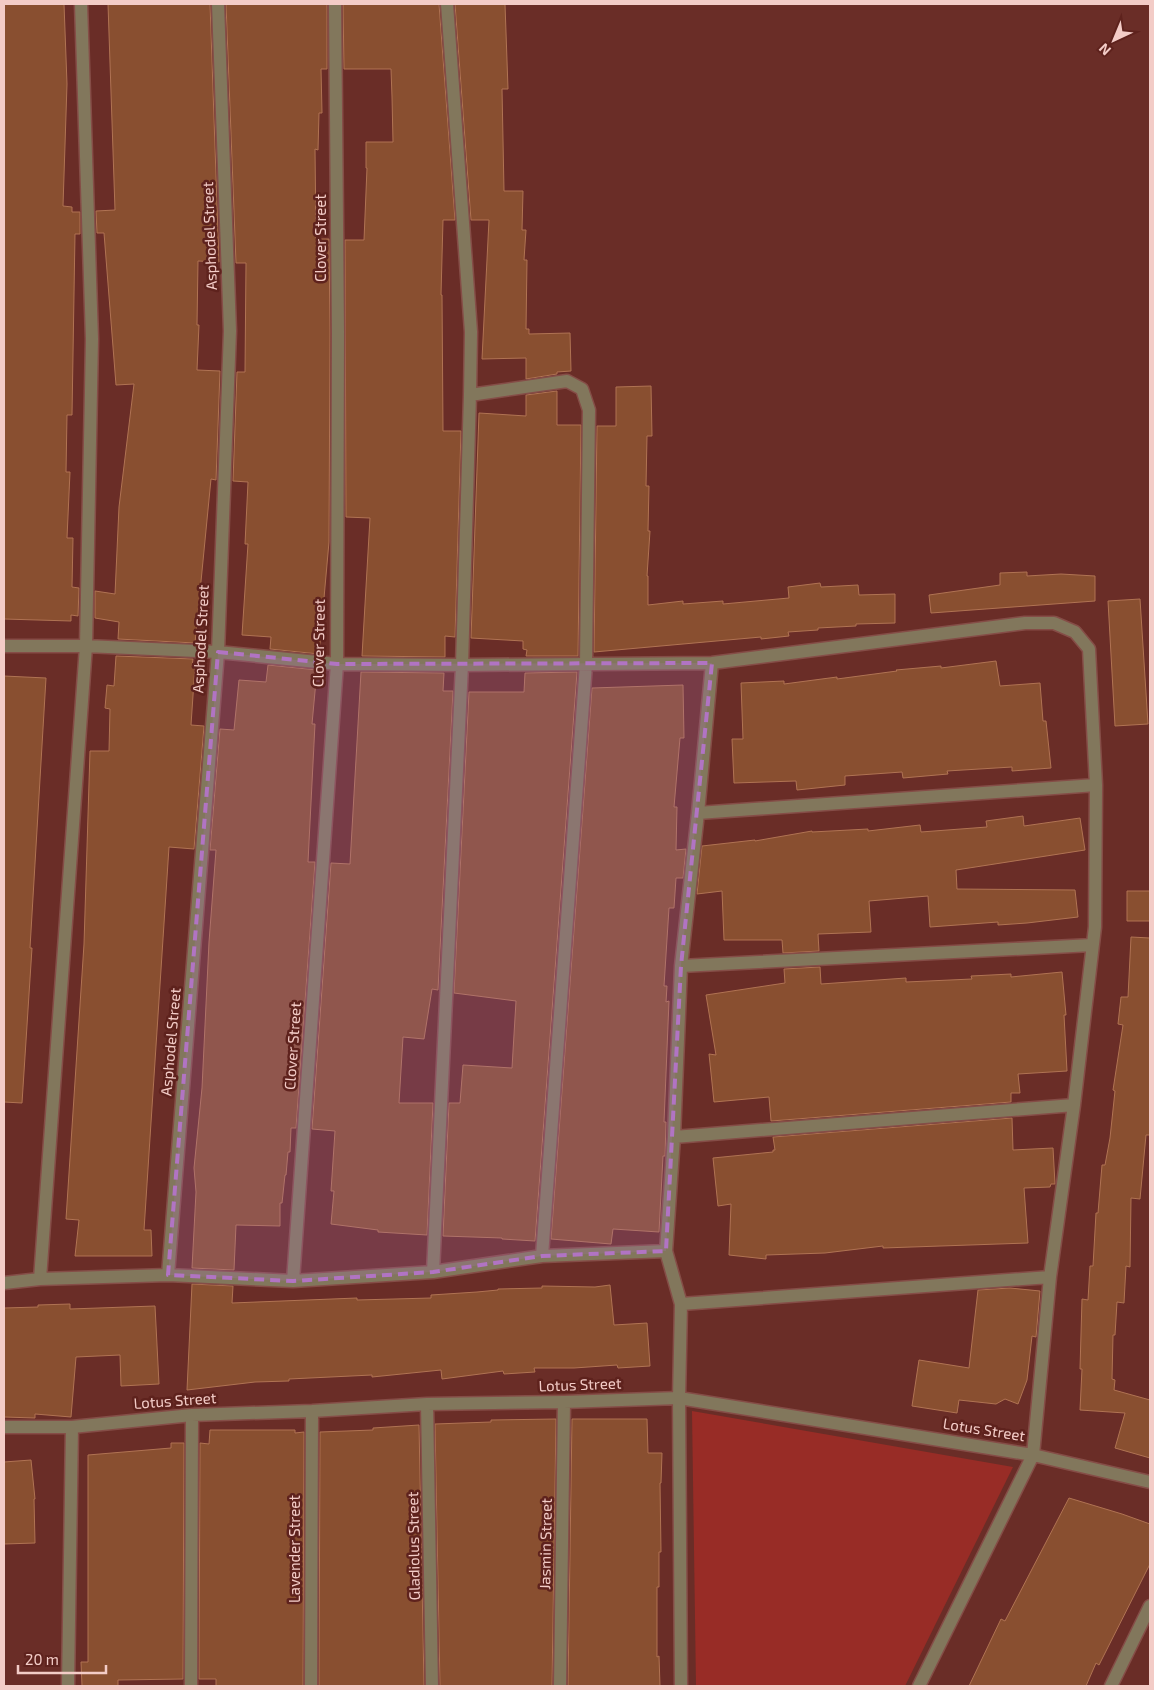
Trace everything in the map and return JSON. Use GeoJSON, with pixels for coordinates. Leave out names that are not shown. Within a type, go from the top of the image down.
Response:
{"type":"FeatureCollection","features":[{"type":"Feature","properties":{"kind":"street"},"geometry":{"type":"LineString","coordinates":[[40,1280],[86,646],[92,339],[81,4]]}},
{"type":"Feature","properties":{"kind":"street","name":"Asphodel Street"},"geometry":{"type":"LineString","coordinates":[[168,1275],[218,652],[230,331],[218,4]]}},
{"type":"Feature","properties":{"kind":"street","name":"Clover Street"},"geometry":{"type":"LineString","coordinates":[[293,1281],[337,664],[338,332],[335,4]]}},
{"type":"Feature","properties":{"kind":"street"},"geometry":{"type":"LineString","coordinates":[[432,1272],[462,665],[471,332],[447,4]]}},
{"type":"Feature","properties":{"kind":"street"},"geometry":{"type":"LineString","coordinates":[[470,395],[567,381],[582,389],[588,410],[586,664],[542,1256]]}},
{"type":"Feature","properties":{"kind":"street"},"geometry":{"type":"LineString","coordinates":[[4,646],[86,646],[218,652],[337,664],[712,663],[1025,623],[1054,623],[1075,632],[1089,649],[1096,785],[1095,927],[1074,1105],[1050,1277],[1033,1455],[919,1686]]}},
{"type":"Feature","properties":{"kind":"street"},"geometry":{"type":"LineString","coordinates":[[681,1686],[679,1398],[681,1304],[666,1251],[674,1137],[680,966],[698,814],[712,663]]}},
{"type":"Feature","properties":{"kind":"street"},"geometry":{"type":"LineString","coordinates":[[698,814],[1096,785]]}},
{"type":"Feature","properties":{"kind":"street"},"geometry":{"type":"LineString","coordinates":[[680,966],[1092,945]]}},
{"type":"Feature","properties":{"kind":"street"},"geometry":{"type":"LineString","coordinates":[[674,1137],[1074,1105]]}},
{"type":"Feature","properties":{"kind":"street"},"geometry":{"type":"LineString","coordinates":[[4,1283],[168,1275],[293,1281],[432,1272],[542,1256],[666,1251]]}},
{"type":"Feature","properties":{"kind":"street"},"geometry":{"type":"LineString","coordinates":[[681,1304],[1050,1277]]}},
{"type":"Feature","properties":{"kind":"street","name":"Lotus Street"},"geometry":{"type":"LineString","coordinates":[[4,1427],[72,1427],[192,1415],[312,1411],[427,1404],[679,1398],[1033,1455],[1150,1482]]}},
{"type":"Feature","properties":{"kind":"street","name":"Jasmin Street"},"geometry":{"type":"LineString","coordinates":[[560,1686],[564,1402]]}},
{"type":"Feature","properties":{"kind":"street","name":"Gladiolus Street"},"geometry":{"type":"LineString","coordinates":[[427,1404],[432,1686]]}},
{"type":"Feature","properties":{"kind":"street","name":"Lavender Street"},"geometry":{"type":"LineString","coordinates":[[311,1686],[312,1411]]}},
{"type":"Feature","properties":{"kind":"street"},"geometry":{"type":"LineString","coordinates":[[191,1686],[192,1415]]}},
{"type":"Feature","properties":{"kind":"street"},"geometry":{"type":"LineString","coordinates":[[68,1686],[72,1427]]}},
{"type":"Feature","properties":{"kind":"street"},"geometry":{"type":"LineString","coordinates":[[1111,1686],[1150,1606]]}},
{"type":"Feature","properties":{"kind":"highlighted area"},"geometry":{"type":"Polygon","coordinates":[[[218,652],[337,664],[712,663],[681,966],[666,1251],[542,1256],[433,1272],[293,1281],[168,1275],[218,652]]]}},
{"type":"Feature","properties":{"kind":"shaded area"},"geometry":{"type":"Polygon","coordinates":[[[692,1411],[1013,1467],[905,1686],[696,1686],[692,1411]]]}},
{"type":"Feature","properties":{"kind":"building"},"geometry":{"type":"Polygon","coordinates":[[[4,4],[64,4],[67,84],[63,206],[72,207],[72,212],[80,212],[80,234],[75,234],[72,415],[67,415],[66,472],[70,472],[67,538],[73,538],[72,587],[79,588],[78,616],[71,615],[71,621],[4,619],[4,4]]]}},
{"type":"Feature","properties":{"kind":"building"},"geometry":{"type":"Polygon","coordinates":[[[108,4],[210,4],[219,262],[198,261],[197,325],[199,325],[197,370],[220,371],[216,480],[211,479],[195,643],[118,639],[119,622],[95,618],[95,591],[115,594],[119,507],[134,384],[116,385],[104,233],[97,233],[96,211],[115,210],[108,4]]]}},
{"type":"Feature","properties":{"kind":"building"},"geometry":{"type":"Polygon","coordinates":[[[226,4],[327,4],[327,69],[321,69],[322,113],[319,113],[318,150],[315,149],[316,239],[329,239],[330,332],[329,542],[319,654],[270,649],[271,637],[242,635],[248,544],[245,544],[248,482],[233,481],[237,372],[245,372],[246,263],[236,263],[226,4]]]}},
{"type":"Feature","properties":{"kind":"building"},"geometry":{"type":"Polygon","coordinates":[[[343,4],[439,4],[455,220],[443,220],[441,295],[443,431],[461,431],[455,637],[445,636],[445,657],[362,656],[370,518],[346,517],[345,240],[364,240],[367,168],[366,142],[393,142],[392,97],[391,69],[344,69],[343,4]]]}},
{"type":"Feature","properties":{"kind":"building"},"geometry":{"type":"Polygon","coordinates":[[[455,4],[505,4],[508,89],[502,89],[504,191],[523,191],[522,230],[526,230],[524,260],[527,260],[526,329],[529,329],[529,334],[570,333],[571,371],[526,379],[526,358],[482,359],[489,220],[471,220],[455,4]]]}},
{"type":"Feature","properties":{"kind":"building"},"geometry":{"type":"Polygon","coordinates":[[[651,386],[652,436],[647,436],[646,486],[649,486],[648,531],[650,531],[647,576],[648,605],[683,601],[683,604],[723,601],[723,604],[789,598],[788,587],[820,583],[821,587],[858,585],[859,595],[895,594],[895,623],[856,624],[856,626],[818,628],[818,630],[788,632],[789,636],[761,639],[761,637],[594,652],[597,426],[616,426],[616,387],[651,386]]]}},
{"type":"Feature","properties":{"kind":"building"},"geometry":{"type":"Polygon","coordinates":[[[557,391],[557,425],[581,425],[578,656],[526,656],[527,650],[523,649],[523,641],[471,638],[479,413],[526,416],[526,395],[557,391]]]}},
{"type":"Feature","properties":{"kind":"building"},"geometry":{"type":"Polygon","coordinates":[[[1027,572],[1027,576],[1061,574],[1095,576],[1095,601],[931,613],[929,595],[1000,585],[1000,573],[1027,572]]]}},
{"type":"Feature","properties":{"kind":"building"},"geometry":{"type":"Polygon","coordinates":[[[1140,599],[1148,724],[1115,726],[1108,601],[1140,599]]]}},
{"type":"Feature","properties":{"kind":"building"},"geometry":{"type":"Polygon","coordinates":[[[116,656],[193,659],[192,666],[195,666],[191,725],[204,726],[194,849],[169,847],[144,1230],[151,1230],[152,1256],[75,1256],[79,1220],[66,1219],[84,944],[90,751],[109,751],[110,709],[105,708],[107,685],[114,686],[116,656]]]}},
{"type":"Feature","properties":{"kind":"building"},"geometry":{"type":"Polygon","coordinates":[[[996,661],[1000,686],[1040,683],[1043,721],[1046,721],[1051,768],[1012,771],[1012,767],[947,771],[948,774],[903,778],[902,772],[845,776],[845,785],[797,790],[796,781],[734,783],[732,739],[743,739],[741,683],[784,681],[784,684],[837,677],[837,679],[896,670],[941,666],[941,668],[996,661]]]}},
{"type":"Feature","properties":{"kind":"building"},"geometry":{"type":"Polygon","coordinates":[[[268,665],[317,670],[312,724],[315,724],[308,862],[315,862],[296,1128],[291,1128],[290,1152],[288,1152],[282,1203],[280,1203],[280,1226],[236,1225],[234,1270],[192,1268],[196,1192],[194,1168],[202,1088],[209,942],[216,850],[210,850],[220,729],[234,730],[239,680],[266,682],[268,665]]]}},
{"type":"Feature","properties":{"kind":"building"},"geometry":{"type":"Polygon","coordinates":[[[361,672],[444,673],[443,691],[453,691],[438,990],[432,989],[424,1039],[403,1037],[399,1103],[433,1103],[427,1235],[378,1232],[378,1230],[331,1224],[334,1191],[331,1191],[335,1131],[312,1129],[331,863],[350,864],[361,672]]]}},
{"type":"Feature","properties":{"kind":"building"},"geometry":{"type":"Polygon","coordinates":[[[577,672],[535,1241],[443,1236],[449,1103],[460,1103],[463,1065],[512,1068],[516,1001],[454,993],[469,692],[524,692],[525,673],[577,672]]]}},
{"type":"Feature","properties":{"kind":"building"},"geometry":{"type":"Polygon","coordinates":[[[4,676],[46,678],[22,1103],[4,1102],[4,676]]]}},
{"type":"Feature","properties":{"kind":"building"},"geometry":{"type":"Polygon","coordinates":[[[683,685],[684,738],[680,738],[674,807],[677,807],[676,850],[686,849],[683,878],[676,878],[674,908],[669,908],[664,986],[667,986],[666,1002],[669,1001],[664,1122],[666,1122],[665,1156],[663,1156],[659,1232],[613,1229],[611,1244],[551,1239],[592,688],[683,685]]]}},
{"type":"Feature","properties":{"kind":"building"},"geometry":{"type":"Polygon","coordinates":[[[1023,816],[1024,826],[1080,818],[1085,850],[956,870],[957,889],[1075,890],[1078,917],[998,925],[998,922],[930,927],[928,896],[869,901],[871,932],[818,934],[819,951],[783,953],[782,940],[724,940],[722,891],[697,894],[702,846],[755,841],[812,831],[868,829],[868,831],[920,825],[921,832],[987,827],[986,821],[1023,816]]]}},
{"type":"Feature","properties":{"kind":"building"},"geometry":{"type":"Polygon","coordinates":[[[1127,891],[1150,891],[1150,921],[1127,921],[1127,891]]]}},
{"type":"Feature","properties":{"kind":"building"},"geometry":{"type":"Polygon","coordinates":[[[1131,937],[1150,938],[1150,1135],[1146,1135],[1140,1199],[1131,1198],[1130,1267],[1126,1266],[1124,1303],[1117,1302],[1115,1335],[1113,1335],[1112,1379],[1115,1380],[1114,1390],[1150,1400],[1150,1458],[1115,1448],[1125,1413],[1080,1410],[1082,1299],[1088,1300],[1090,1266],[1093,1266],[1096,1213],[1098,1213],[1102,1165],[1105,1165],[1110,1138],[1115,1091],[1113,1090],[1123,1025],[1118,1024],[1121,997],[1128,997],[1131,937]]]}},
{"type":"Feature","properties":{"kind":"building"},"geometry":{"type":"Polygon","coordinates":[[[820,967],[821,984],[906,978],[906,982],[972,979],[971,976],[1011,974],[1011,977],[1062,972],[1066,1015],[1064,1015],[1067,1071],[1018,1074],[1020,1093],[1011,1093],[1011,1102],[771,1121],[769,1097],[714,1102],[709,1054],[716,1055],[706,995],[785,983],[784,969],[820,967]]]}},
{"type":"Feature","properties":{"kind":"building"},"geometry":{"type":"Polygon","coordinates":[[[1012,1118],[1013,1150],[1053,1148],[1055,1184],[1051,1184],[1050,1187],[1024,1188],[1028,1243],[883,1248],[883,1246],[825,1253],[766,1255],[766,1259],[729,1255],[731,1204],[718,1206],[713,1158],[773,1152],[775,1150],[773,1137],[1012,1118]]]}},
{"type":"Feature","properties":{"kind":"building"},"geometry":{"type":"Polygon","coordinates":[[[192,1284],[233,1286],[232,1303],[357,1298],[357,1300],[431,1298],[431,1295],[498,1289],[610,1285],[614,1325],[647,1323],[650,1366],[618,1368],[617,1365],[534,1368],[535,1372],[504,1374],[503,1371],[442,1379],[441,1370],[372,1377],[372,1375],[289,1379],[289,1381],[255,1382],[187,1390],[192,1284]]]}},
{"type":"Feature","properties":{"kind":"building"},"geometry":{"type":"Polygon","coordinates":[[[1010,1288],[1040,1291],[1036,1337],[1032,1336],[1027,1380],[1018,1404],[1005,1399],[996,1404],[959,1400],[957,1413],[912,1406],[919,1360],[969,1368],[978,1290],[1010,1288]]]}},
{"type":"Feature","properties":{"kind":"building"},"geometry":{"type":"Polygon","coordinates":[[[70,1304],[70,1309],[155,1306],[159,1384],[121,1386],[120,1355],[76,1357],[71,1417],[35,1414],[35,1418],[4,1417],[4,1308],[70,1304]]]}},
{"type":"Feature","properties":{"kind":"building"},"geometry":{"type":"Polygon","coordinates":[[[556,1419],[552,1686],[440,1686],[435,1424],[491,1422],[491,1420],[556,1419]]]}},
{"type":"Feature","properties":{"kind":"building"},"geometry":{"type":"Polygon","coordinates":[[[572,1419],[647,1419],[648,1453],[662,1453],[660,1483],[661,1552],[659,1552],[659,1587],[657,1587],[657,1657],[659,1656],[660,1686],[568,1686],[572,1419]]]}},
{"type":"Feature","properties":{"kind":"building"},"geometry":{"type":"Polygon","coordinates":[[[419,1425],[424,1686],[319,1686],[320,1432],[373,1430],[373,1428],[419,1425]]]}},
{"type":"Feature","properties":{"kind":"building"},"geometry":{"type":"Polygon","coordinates":[[[210,1430],[295,1430],[295,1433],[304,1432],[303,1686],[216,1686],[216,1679],[199,1679],[200,1443],[209,1444],[210,1430]]]}},
{"type":"Feature","properties":{"kind":"building"},"geometry":{"type":"Polygon","coordinates":[[[171,1443],[184,1443],[183,1679],[118,1680],[118,1686],[82,1686],[81,1662],[88,1662],[88,1455],[171,1448],[171,1443]]]}},
{"type":"Feature","properties":{"kind":"building"},"geometry":{"type":"Polygon","coordinates":[[[31,1460],[35,1499],[35,1543],[4,1544],[4,1462],[31,1460]]]}},
{"type":"Feature","properties":{"kind":"building"},"geometry":{"type":"Polygon","coordinates":[[[1069,1498],[1150,1524],[1150,1564],[1099,1665],[1096,1663],[1086,1686],[969,1686],[1001,1619],[1005,1621],[1069,1498]]]}}]}
